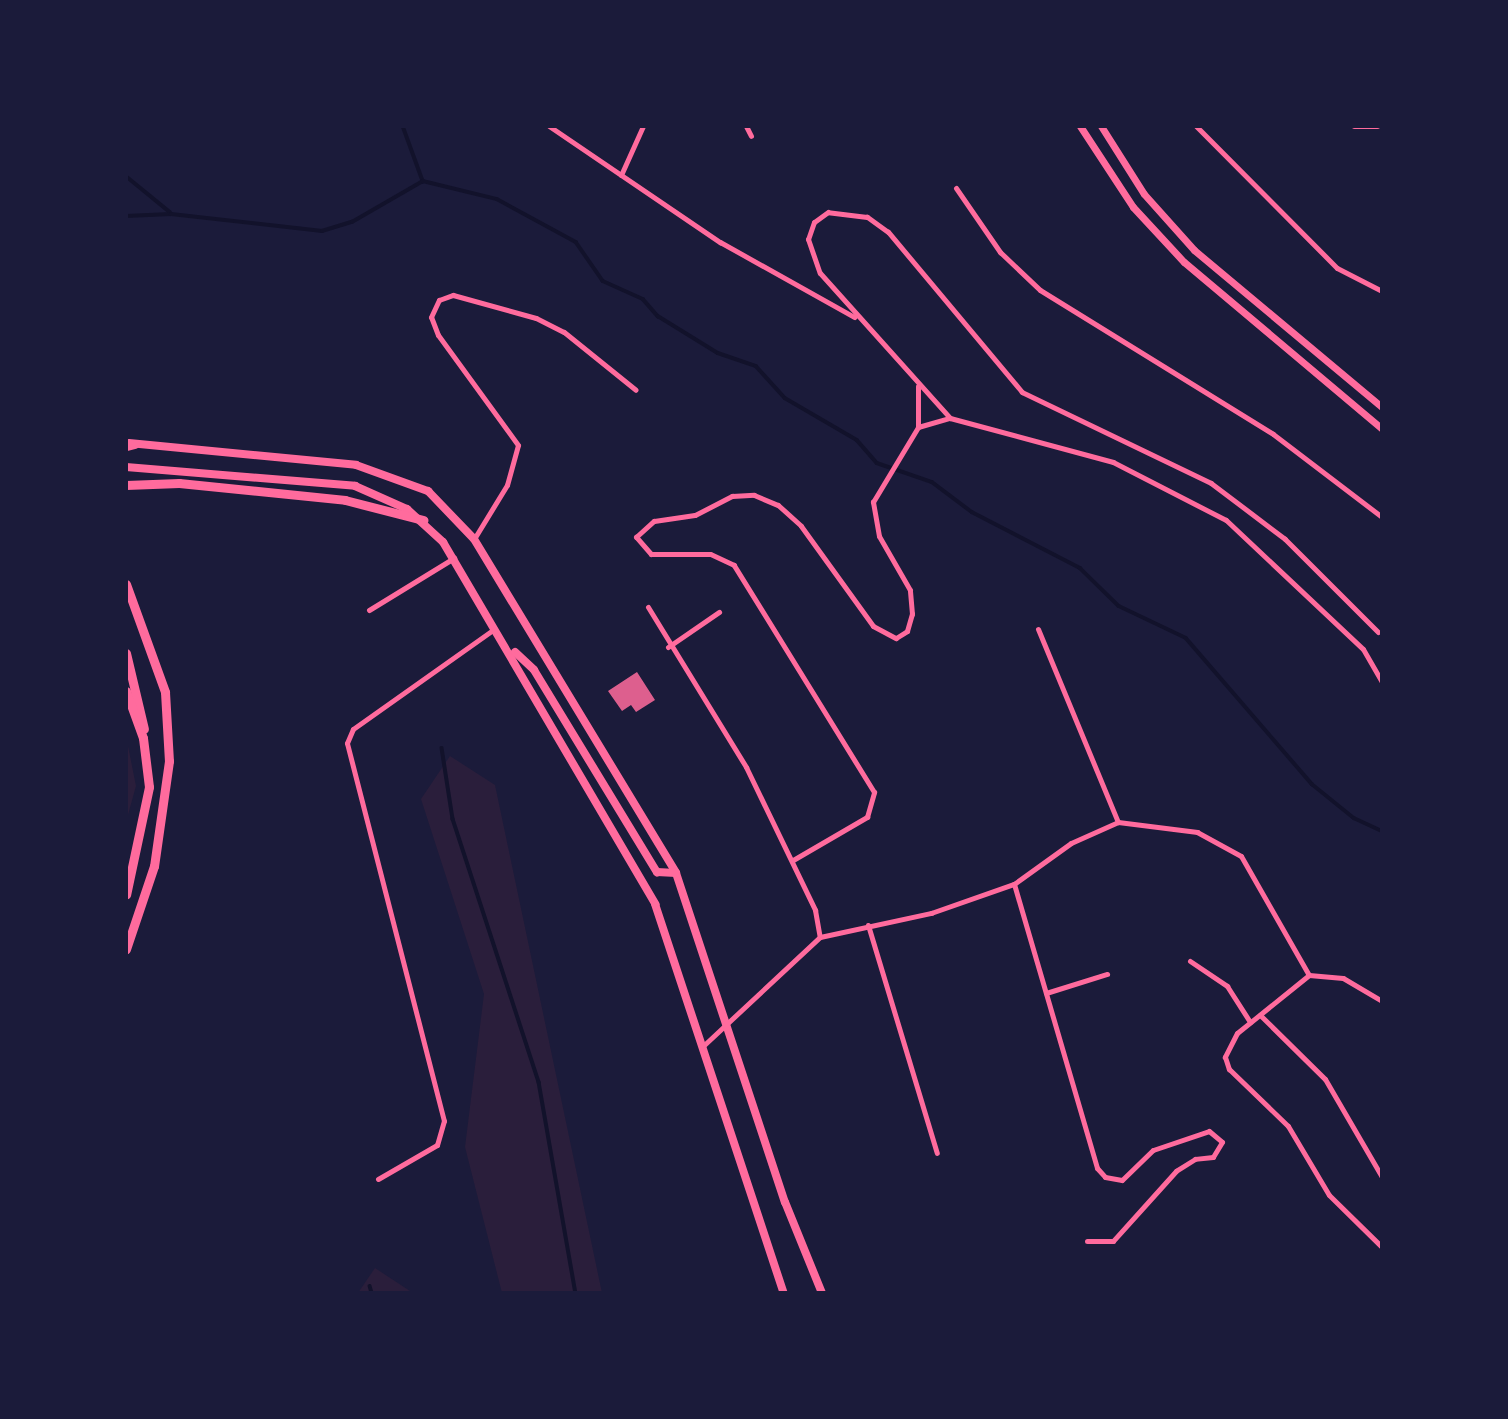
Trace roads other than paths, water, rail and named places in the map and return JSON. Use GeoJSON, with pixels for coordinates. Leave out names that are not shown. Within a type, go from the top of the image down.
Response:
{"type":"FeatureCollection","features":[{"type":"Feature","properties":{"kind":"highway"},"geometry":{"type":"LineString","coordinates":[[126,485],[179,484],[345,500],[423,520]]}},
{"type":"Feature","properties":{"kind":"highway"},"geometry":{"type":"LineString","coordinates":[[126,584],[163,683],[169,761],[154,866],[126,949]]}},
{"type":"Feature","properties":{"kind":"highway"},"geometry":{"type":"LineString","coordinates":[[126,653],[141,704],[146,817],[126,895]]}},
{"type":"Feature","properties":{"kind":"highway"},"geometry":{"type":"LineString","coordinates":[[126,691],[143,738]]}},
{"type":"Feature","properties":{"kind":"main road"},"geometry":{"type":"LineString","coordinates":[[129,444],[356,465],[428,491],[474,539],[676,873],[728,1021],[785,1202],[822,1293]]}},
{"type":"Feature","properties":{"kind":"main road"},"geometry":{"type":"LineString","coordinates":[[126,467],[328,481],[385,496],[423,520],[454,558],[510,648],[643,878],[704,1046],[764,1246],[784,1293]]}},
{"type":"Feature","properties":{"kind":"main road"},"geometry":{"type":"LineString","coordinates":[[510,648],[534,670],[657,872],[676,873]]}},
{"type":"Feature","properties":{"kind":"street"},"geometry":{"type":"LineString","coordinates":[[549,126],[720,242],[858,319]]}},
{"type":"Feature","properties":{"kind":"street"},"geometry":{"type":"LineString","coordinates":[[621,175],[643,126]]}},
{"type":"Feature","properties":{"kind":"street"},"geometry":{"type":"LineString","coordinates":[[746,126],[751,136]]}},
{"type":"Feature","properties":{"kind":"street"},"geometry":{"type":"LineString","coordinates":[[1080,126],[1133,208],[1184,262],[1382,429]]}},
{"type":"Feature","properties":{"kind":"street"},"geometry":{"type":"LineString","coordinates":[[1101,126],[1144,194],[1194,250],[1382,407]]}},
{"type":"Feature","properties":{"kind":"street"},"geometry":{"type":"LineString","coordinates":[[1196,126],[1336,268],[1382,291]]}},
{"type":"Feature","properties":{"kind":"street"},"geometry":{"type":"LineString","coordinates":[[1354,126],[1377,126]]}},
{"type":"Feature","properties":{"kind":"street"},"geometry":{"type":"LineString","coordinates":[[956,188],[1000,252],[1040,290],[1273,434],[1382,517]]}},
{"type":"Feature","properties":{"kind":"street"},"geometry":{"type":"LineString","coordinates":[[950,418],[858,319],[820,273],[808,239],[814,222],[828,212],[867,217],[907,253],[1022,392],[1211,483],[1285,538],[1378,632]]}},
{"type":"Feature","properties":{"kind":"street"},"geometry":{"type":"LineString","coordinates":[[474,539],[507,485],[518,446],[438,335],[431,317],[439,300],[453,295],[536,318],[564,332],[636,390]]}},
{"type":"Feature","properties":{"kind":"street"},"geometry":{"type":"LineString","coordinates":[[793,860],[867,817],[874,792],[734,565],[710,554],[651,554],[636,537],[642,526],[695,515],[732,496],[766,500],[801,526],[873,626],[896,638],[907,631],[912,614],[906,581],[873,519],[883,480],[918,427],[918,384]]}},
{"type":"Feature","properties":{"kind":"street"},"geometry":{"type":"LineString","coordinates":[[918,427],[950,418],[1113,462],[1226,520],[1363,649],[1382,682]]}},
{"type":"Feature","properties":{"kind":"street"},"geometry":{"type":"LineString","coordinates":[[369,610],[454,558]]}},
{"type":"Feature","properties":{"kind":"street"},"geometry":{"type":"LineString","coordinates":[[648,607],[668,647],[746,767],[793,860],[820,937]]}},
{"type":"Feature","properties":{"kind":"street"},"geometry":{"type":"LineString","coordinates":[[668,647],[719,612]]}},
{"type":"Feature","properties":{"kind":"street"},"geometry":{"type":"LineString","coordinates":[[377,1179],[437,1145],[444,1121],[347,743],[353,729],[497,627]]}},
{"type":"Feature","properties":{"kind":"street"},"geometry":{"type":"LineString","coordinates":[[1038,628],[1118,822]]}},
{"type":"Feature","properties":{"kind":"street"},"geometry":{"type":"LineString","coordinates":[[704,1046],[820,937],[931,913],[1014,884],[1071,843],[1118,822],[1197,832],[1241,856],[1309,975]]}},
{"type":"Feature","properties":{"kind":"street"},"geometry":{"type":"LineString","coordinates":[[1014,884],[1105,1177],[1122,1180],[1142,1155],[1198,1134],[1209,1131],[1222,1142],[1213,1157],[1195,1159],[1176,1171],[1113,1241],[1087,1241]]}},
{"type":"Feature","properties":{"kind":"street"},"geometry":{"type":"LineString","coordinates":[[868,925],[937,1153]]}},
{"type":"Feature","properties":{"kind":"street"},"geometry":{"type":"LineString","coordinates":[[1190,961],[1227,986],[1250,1022]]}},
{"type":"Feature","properties":{"kind":"street"},"geometry":{"type":"LineString","coordinates":[[1046,993],[1107,974]]}},
{"type":"Feature","properties":{"kind":"street"},"geometry":{"type":"LineString","coordinates":[[1382,1001],[1343,978],[1309,975],[1250,1022],[1229,1044],[1229,1069],[1287,1126],[1329,1195],[1382,1247]]}},
{"type":"Feature","properties":{"kind":"street"},"geometry":{"type":"LineString","coordinates":[[1260,1015],[1325,1079],[1382,1177]]}},
{"type":"Feature","properties":{"kind":"waterway"},"geometry":{"type":"LineString","coordinates":[[403,126],[423,181]]}},
{"type":"Feature","properties":{"kind":"waterway"},"geometry":{"type":"LineString","coordinates":[[126,176],[170,212]]}},
{"type":"Feature","properties":{"kind":"waterway"},"geometry":{"type":"LineString","coordinates":[[126,216],[171,214],[322,231],[352,222],[423,181],[497,199],[576,242],[603,281],[643,299],[658,316],[718,353],[756,366],[785,398],[857,440],[877,463],[932,482],[972,512],[1080,568],[1119,606],[1186,638],[1312,784],[1354,818],[1382,831]]}},
{"type":"Feature","properties":{"kind":"waterway"},"geometry":{"type":"LineString","coordinates":[[442,748],[453,819],[539,1082],[576,1293]]}},
{"type":"Feature","properties":{"kind":"waterway"},"geometry":{"type":"LineString","coordinates":[[370,1286],[372,1293]]}}]}
